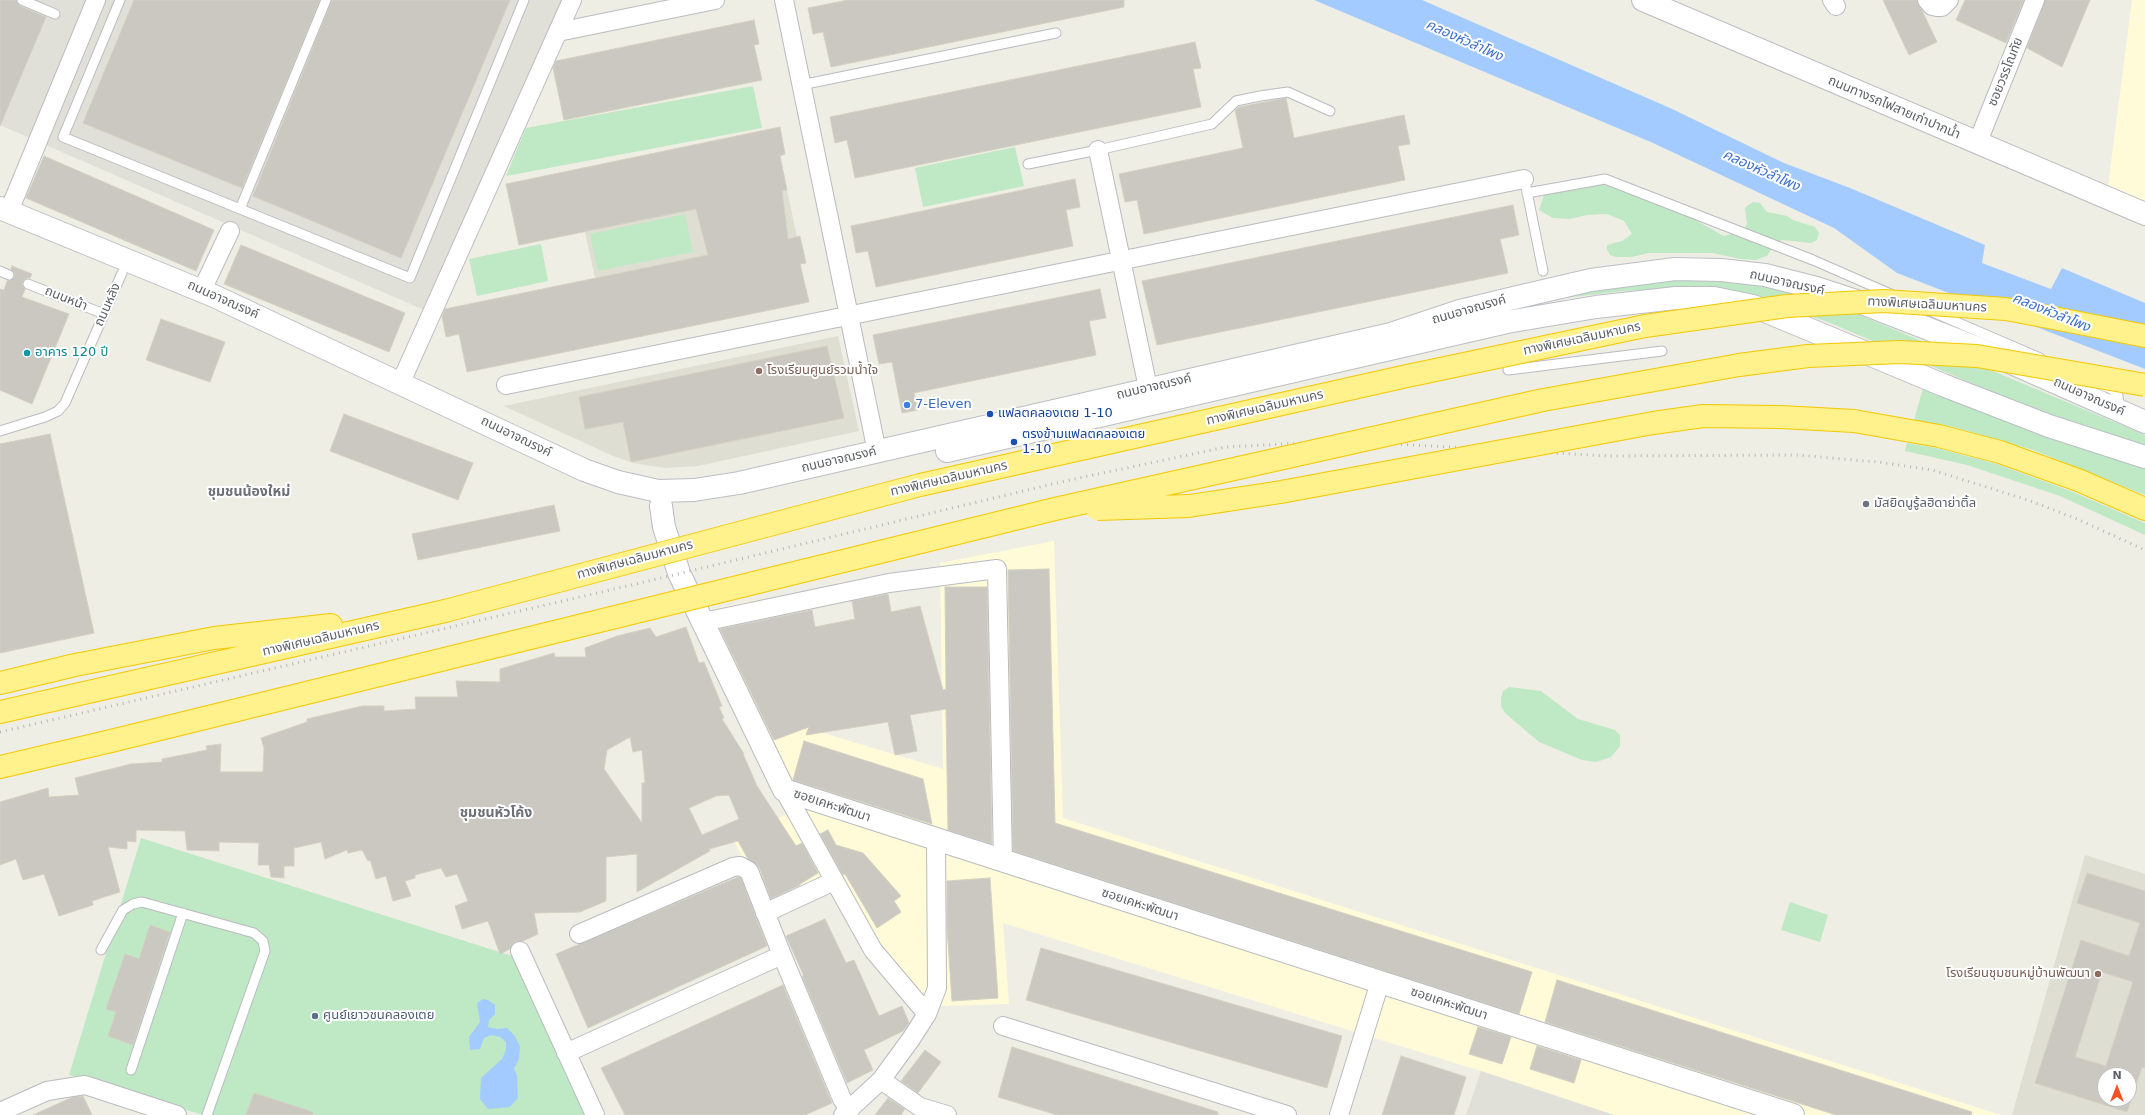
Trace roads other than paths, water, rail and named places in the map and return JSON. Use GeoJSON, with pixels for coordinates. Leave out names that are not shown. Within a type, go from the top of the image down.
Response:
{"type":"FeatureCollection","features":[{"type":"Feature","properties":{"kind":"highway","name":"ทางพิเศษเฉลิมมหานคร"},"geometry":{"type":"LineString","coordinates":[[0,712],[445,611],[920,485],[1415,374],[1645,326],[1787,306],[1884,301],[2006,309],[2145,336]]}},
{"type":"Feature","properties":{"kind":"highway"},"geometry":{"type":"LineString","coordinates":[[0,767],[1055,509],[1543,400],[1739,365],[1808,356],[1900,352],[1976,356],[2145,385]]}},
{"type":"Feature","properties":{"kind":"highway"},"geometry":{"type":"LineString","coordinates":[[1055,509],[1189,506],[1289,490],[1653,423],[1703,416],[1781,417],[1854,421],[1939,436],[2000,452],[2078,480],[2145,509]]}},
{"type":"Feature","properties":{"kind":"highway"},"geometry":{"type":"LineString","coordinates":[[0,683],[75,665],[214,638],[445,611]]}},
{"type":"Feature","properties":{"kind":"highway"},"geometry":{"type":"LineString","coordinates":[[0,772],[32,760]]}},
{"type":"Feature","properties":{"kind":"main road","name":"ถนนทางรถไฟสายเก่าปากน้ำ"},"geometry":{"type":"LineString","coordinates":[[1643,0],[1977,144],[2145,214]]}},
{"type":"Feature","properties":{"kind":"main road","name":"ถนนอาจณรงค์"},"geometry":{"type":"LineString","coordinates":[[3,214],[122,272],[312,355],[606,490],[660,498],[721,501],[1149,396],[1391,334],[1460,311],[1591,280],[1675,269],[1714,270],[1765,275],[1816,288],[1862,303],[1980,349],[2145,422]]}},
{"type":"Feature","properties":{"kind":"main road","name":"ถนนอาจณรงค์"},"geometry":{"type":"LineString","coordinates":[[3,214],[202,290],[401,382],[584,470],[660,498],[694,490],[739,484],[877,452],[1507,322],[1596,307],[1676,298],[1714,298],[1753,306],[1943,385],[2035,421],[2145,457]]}},
{"type":"Feature","properties":{"kind":"main road","name":"ซอยเคหะพัฒนา"},"geometry":{"type":"LineString","coordinates":[[660,498],[664,527],[679,573],[784,790],[1793,1115]]}},
{"type":"Feature","properties":{"kind":"street"},"geometry":{"type":"LineString","coordinates":[[3,214],[96,0]]}},
{"type":"Feature","properties":{"kind":"street"},"geometry":{"type":"LineString","coordinates":[[401,382],[572,0]]}},
{"type":"Feature","properties":{"kind":"street"},"geometry":{"type":"LineString","coordinates":[[558,32],[715,0]]}},
{"type":"Feature","properties":{"kind":"street"},"geometry":{"type":"LineString","coordinates":[[784,0],[877,452]]}},
{"type":"Feature","properties":{"kind":"street"},"geometry":{"type":"LineString","coordinates":[[1926,0],[1932,6],[1942,7],[1950,0]]}},
{"type":"Feature","properties":{"kind":"street","name":"ซอยวรรโณทัย"},"geometry":{"type":"LineString","coordinates":[[1977,144],[2035,0]]}},
{"type":"Feature","properties":{"kind":"street"},"geometry":{"type":"LineString","coordinates":[[1098,150],[1149,396]]}},
{"type":"Feature","properties":{"kind":"street"},"geometry":{"type":"LineString","coordinates":[[506,385],[1121,260],[1526,186]]}},
{"type":"Feature","properties":{"kind":"street"},"geometry":{"type":"LineString","coordinates":[[202,290],[230,231]]}},
{"type":"Feature","properties":{"kind":"street"},"geometry":{"type":"LineString","coordinates":[[703,622],[889,583],[997,569],[1003,861]]}},
{"type":"Feature","properties":{"kind":"street"},"geometry":{"type":"LineString","coordinates":[[784,790],[873,950],[927,1014]]}},
{"type":"Feature","properties":{"kind":"street"},"geometry":{"type":"LineString","coordinates":[[578,934],[737,866],[746,868],[749,871],[782,955],[842,1098],[846,1112],[881,1080],[927,1014],[937,988],[936,839]]}},
{"type":"Feature","properties":{"kind":"street"},"geometry":{"type":"LineString","coordinates":[[765,912],[834,881]]}},
{"type":"Feature","properties":{"kind":"street"},"geometry":{"type":"LineString","coordinates":[[520,951],[595,1115]]}},
{"type":"Feature","properties":{"kind":"street"},"geometry":{"type":"LineString","coordinates":[[566,1053],[782,955]]}},
{"type":"Feature","properties":{"kind":"street"},"geometry":{"type":"LineString","coordinates":[[1339,1115],[1380,982]]}},
{"type":"Feature","properties":{"kind":"street"},"geometry":{"type":"LineString","coordinates":[[1003,1026],[1287,1115]]}},
{"type":"Feature","properties":{"kind":"street"},"geometry":{"type":"LineString","coordinates":[[881,1080],[920,1107],[947,1115]]}},
{"type":"Feature","properties":{"kind":"street"},"geometry":{"type":"LineString","coordinates":[[0,1112],[48,1091],[85,1085],[177,1115]]}},
{"type":"Feature","properties":{"kind":"lane"},"geometry":{"type":"LineString","coordinates":[[22,0],[55,14]]}},
{"type":"Feature","properties":{"kind":"lane"},"geometry":{"type":"LineString","coordinates":[[120,0],[63,137],[410,278],[524,0]]}},
{"type":"Feature","properties":{"kind":"lane"},"geometry":{"type":"LineString","coordinates":[[240,209],[326,0]]}},
{"type":"Feature","properties":{"kind":"lane"},"geometry":{"type":"LineString","coordinates":[[801,85],[1056,33]]}},
{"type":"Feature","properties":{"kind":"lane"},"geometry":{"type":"LineString","coordinates":[[1028,164],[1212,124],[1236,101],[1260,96],[1288,92],[1330,111]]}},
{"type":"Feature","properties":{"kind":"lane"},"geometry":{"type":"LineString","coordinates":[[1544,271],[1526,186],[1605,179],[1813,260],[2112,389],[2118,396],[2120,404],[2117,410]]}},
{"type":"Feature","properties":{"kind":"lane"},"geometry":{"type":"LineString","coordinates":[[0,271],[10,275]]}},
{"type":"Feature","properties":{"kind":"lane","name":"ถนนหลัง"},"geometry":{"type":"LineString","coordinates":[[0,431],[58,411],[65,403],[122,272]]}},
{"type":"Feature","properties":{"kind":"lane","name":"ถนนหน้า"},"geometry":{"type":"LineString","coordinates":[[28,284],[104,314]]}},
{"type":"Feature","properties":{"kind":"lane"},"geometry":{"type":"LineString","coordinates":[[1508,370],[1662,351]]}},
{"type":"Feature","properties":{"kind":"lane"},"geometry":{"type":"LineString","coordinates":[[101,950],[124,910],[132,904],[142,902],[254,933],[263,941],[265,951],[207,1115]]}},
{"type":"Feature","properties":{"kind":"lane"},"geometry":{"type":"LineString","coordinates":[[131,1070],[183,914]]}},
{"type":"Feature","properties":{"kind":"water","name":"คลองหัวลำโพง"},"geometry":{"type":"Polygon","coordinates":[[[1314,0],[1422,0],[1670,108],[1784,163],[1850,188],[1985,245],[1982,263],[2051,289],[2062,268],[2145,303],[2145,369],[1897,273],[1834,228],[1653,143],[1314,0]]]}},
{"type":"Feature","properties":{"kind":"water"},"geometry":{"type":"Polygon","coordinates":[[[483,999],[488,1000],[495,1005],[495,1014],[489,1020],[488,1027],[497,1029],[507,1028],[514,1035],[520,1046],[519,1059],[514,1069],[517,1075],[518,1098],[510,1107],[488,1109],[480,1099],[481,1078],[502,1059],[506,1050],[506,1042],[500,1037],[491,1035],[484,1038],[480,1049],[470,1050],[469,1037],[480,1022],[477,1003],[483,999]]]}},
{"type":"Feature","properties":{"kind":"railway"},"geometry":{"type":"LineString","coordinates":[[0,732],[640,583],[1065,481],[1226,447],[1343,441],[1608,456],[1797,455],[1878,462],[1932,470],[2028,500],[2077,519],[2145,550]]}},
{"type":"Feature","properties":{"kind":"place","name":"อาคาร 120 ปี"},"geometry":{"type":"Point","coordinates":[27,353]}},
{"type":"Feature","properties":{"kind":"place","name":"โรงเรียนศูนย์รวมน้ำใจ"},"geometry":{"type":"Point","coordinates":[759,371]}},
{"type":"Feature","properties":{"kind":"place","name":"7-Eleven"},"geometry":{"type":"Point","coordinates":[907,405]}},
{"type":"Feature","properties":{"kind":"place","name":"แฟลตคลองเตย 1-10"},"geometry":{"type":"Point","coordinates":[990,414]}},
{"type":"Feature","properties":{"kind":"place","name":"ตรงข้ามแฟลตคลองเตย 1-10"},"geometry":{"type":"Point","coordinates":[1014,442]}},
{"type":"Feature","properties":{"kind":"place","name":"มัสยิดนูรู้ลฮิดาย่าติ้ล"},"geometry":{"type":"Point","coordinates":[1866,504]}},
{"type":"Feature","properties":{"kind":"place","name":"โรงเรียนชุมชนหมู่บ้านพัฒนา"},"geometry":{"type":"Point","coordinates":[2098,974]}},
{"type":"Feature","properties":{"kind":"place","name":"ศูนย์เยาวชนคลองเตย"},"geometry":{"type":"Point","coordinates":[315,1016]}},
{"type":"Feature","properties":{"kind":"district","name":"ชุมชนน้องใหม่"},"geometry":{"type":"Point","coordinates":[249,492]}},
{"type":"Feature","properties":{"kind":"district","name":"ชุมชนหัวโค้ง"},"geometry":{"type":"Point","coordinates":[496,813]}}]}
